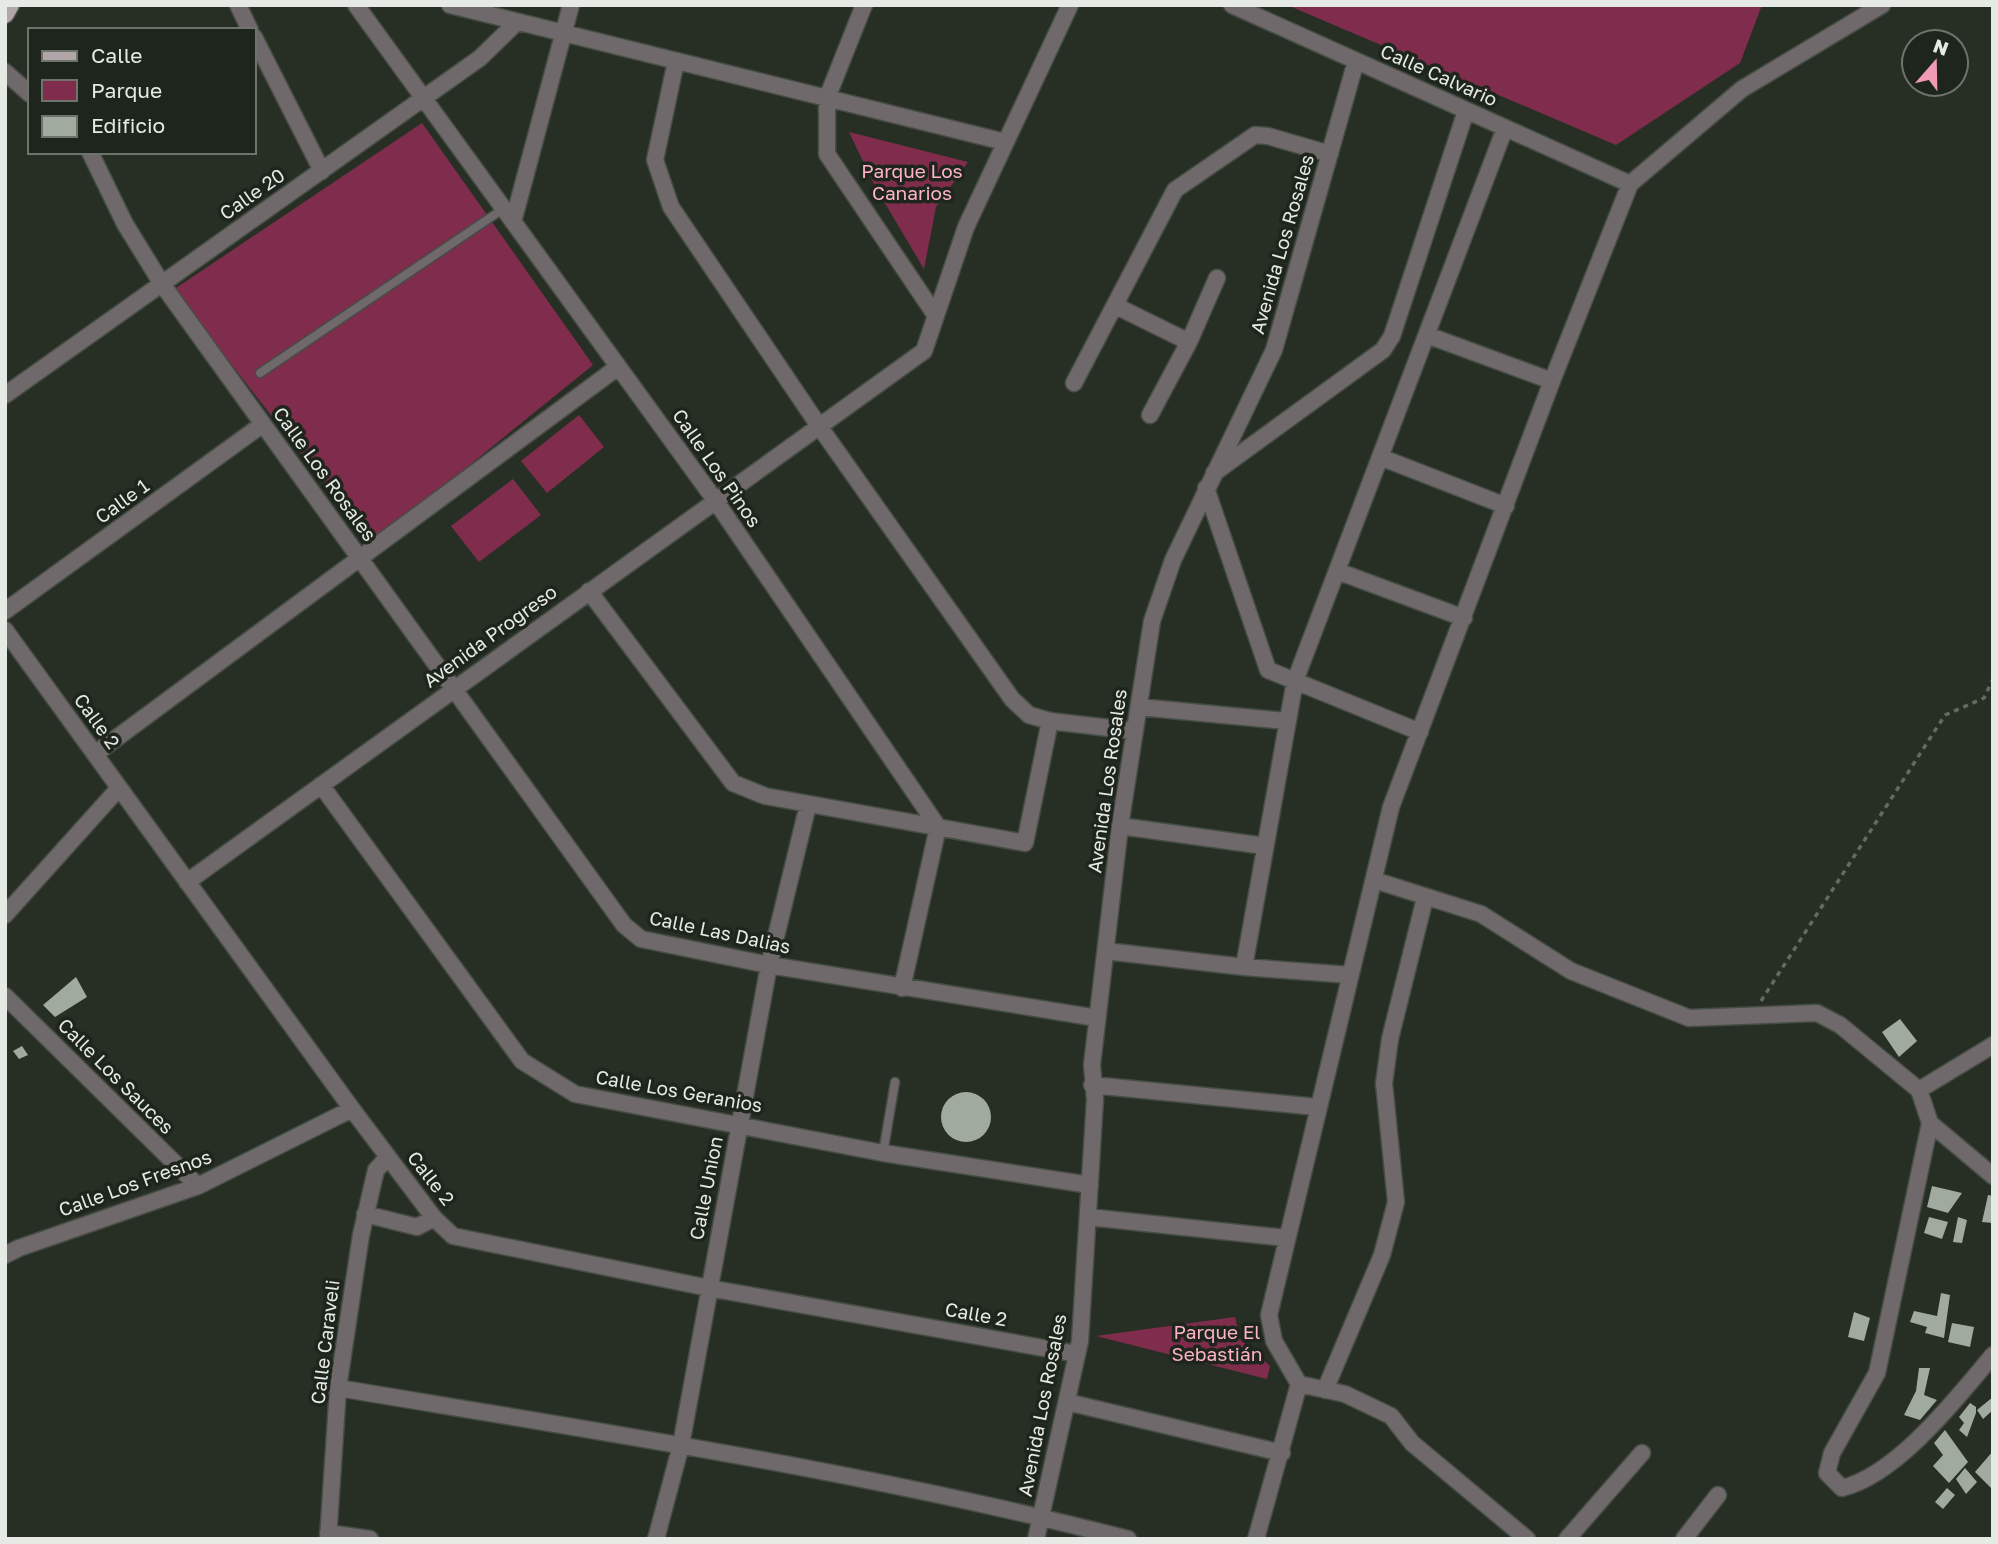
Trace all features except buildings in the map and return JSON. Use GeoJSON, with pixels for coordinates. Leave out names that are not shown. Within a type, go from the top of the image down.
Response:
{"type":"FeatureCollection","features":[{"type":"Feature","properties":{"kind":"main road"},"geometry":{"type":"LineString","coordinates":[[5,14],[10,5]]}},
{"type":"Feature","properties":{"kind":"street"},"geometry":{"type":"LineString","coordinates":[[238,5],[249,28]]}},
{"type":"Feature","properties":{"kind":"street","name":"Calle Los Pinos"},"geometry":{"type":"LineString","coordinates":[[356,5],[715,500],[938,827]]}},
{"type":"Feature","properties":{"kind":"street"},"geometry":{"type":"LineString","coordinates":[[450,5],[1005,142]]}},
{"type":"Feature","properties":{"kind":"street"},"geometry":{"type":"LineString","coordinates":[[513,222],[572,5]]}},
{"type":"Feature","properties":{"kind":"street"},"geometry":{"type":"LineString","coordinates":[[864,5],[827,98],[827,154],[936,316]]}},
{"type":"Feature","properties":{"kind":"street","name":"Avenida Progreso"},"geometry":{"type":"LineString","coordinates":[[187,882],[924,351],[966,227],[1070,5]]}},
{"type":"Feature","properties":{"kind":"street","name":"Calle Calvario"},"geometry":{"type":"LineString","coordinates":[[1232,5],[1630,184]]}},
{"type":"Feature","properties":{"kind":"street"},"geometry":{"type":"LineString","coordinates":[[1256,1539],[1299,1384],[1274,1341],[1269,1315],[1391,807],[1552,381],[1630,184],[1742,89],[1882,5]]}},
{"type":"Feature","properties":{"kind":"street","name":"Calle 20"},"geometry":{"type":"LineString","coordinates":[[5,395],[480,58],[517,22]]}},
{"type":"Feature","properties":{"kind":"street"},"geometry":{"type":"LineString","coordinates":[[256,41],[322,171]]}},
{"type":"Feature","properties":{"kind":"street"},"geometry":{"type":"LineString","coordinates":[[676,61],[655,160],[671,207],[819,426],[1012,699],[1029,715],[1050,721],[1135,731]]}},
{"type":"Feature","properties":{"kind":"street","name":"Avenida Los Rosales"},"geometry":{"type":"LineString","coordinates":[[1037,1539],[1077,1354],[1085,1283],[1097,1018],[1120,826],[1152,621],[1173,560],[1274,350],[1356,61]]}},
{"type":"Feature","properties":{"kind":"street"},"geometry":{"type":"LineString","coordinates":[[5,72],[28,92]]}},
{"type":"Feature","properties":{"kind":"street"},"geometry":{"type":"LineString","coordinates":[[1420,732],[1268,670],[1210,481],[1383,349],[1392,336],[1466,111]]}},
{"type":"Feature","properties":{"kind":"street"},"geometry":{"type":"LineString","coordinates":[[1244,967],[1295,681],[1505,128]]}},
{"type":"Feature","properties":{"kind":"street"},"geometry":{"type":"LineString","coordinates":[[1074,383],[1175,190],[1255,135],[1268,136],[1330,154]]}},
{"type":"Feature","properties":{"kind":"street","name":"Calle Los Rosales"},"geometry":{"type":"LineString","coordinates":[[91,154],[125,224],[162,284],[454,689]]}},
{"type":"Feature","properties":{"kind":"street"},"geometry":{"type":"LineString","coordinates":[[1150,415],[1189,342],[1217,278]]}},
{"type":"Feature","properties":{"kind":"street"},"geometry":{"type":"LineString","coordinates":[[1115,306],[1189,342]]}},
{"type":"Feature","properties":{"kind":"street"},"geometry":{"type":"LineString","coordinates":[[1427,335],[1552,381]]}},
{"type":"Feature","properties":{"kind":"street"},"geometry":{"type":"LineString","coordinates":[[95,754],[618,367]]}},
{"type":"Feature","properties":{"kind":"street","name":"Calle 1"},"geometry":{"type":"LineString","coordinates":[[5,611],[263,424]]}},
{"type":"Feature","properties":{"kind":"street"},"geometry":{"type":"LineString","coordinates":[[1380,457],[1506,506]]}},
{"type":"Feature","properties":{"kind":"street"},"geometry":{"type":"LineString","coordinates":[[1338,571],[1464,618]]}},
{"type":"Feature","properties":{"kind":"street"},"geometry":{"type":"LineString","coordinates":[[589,591],[733,783],[765,796],[1026,843],[1050,721]]}},
{"type":"Feature","properties":{"kind":"street","name":"Calle 2"},"geometry":{"type":"LineString","coordinates":[[5,630],[352,1109],[434,1218],[453,1236],[709,1288],[1077,1354]]}},
{"type":"Feature","properties":{"kind":"street","name":"Calle Las Dalias"},"geometry":{"type":"LineString","coordinates":[[454,689],[624,925],[641,939],[769,965],[1097,1018]]}},
{"type":"Feature","properties":{"kind":"street"},"geometry":{"type":"LineString","coordinates":[[1139,707],[1286,721]]}},
{"type":"Feature","properties":{"kind":"street","name":"Calle Los Geranios"},"geometry":{"type":"LineString","coordinates":[[321,785],[522,1061],[575,1094],[883,1153],[1090,1185]]}},
{"type":"Feature","properties":{"kind":"street"},"geometry":{"type":"LineString","coordinates":[[5,915],[119,788]]}},
{"type":"Feature","properties":{"kind":"street","name":"Calle Union"},"geometry":{"type":"LineString","coordinates":[[656,1539],[681,1445],[769,965],[808,805]]}},
{"type":"Feature","properties":{"kind":"street"},"geometry":{"type":"LineString","coordinates":[[1120,826],[1265,846]]}},
{"type":"Feature","properties":{"kind":"street"},"geometry":{"type":"LineString","coordinates":[[902,988],[938,827]]}},
{"type":"Feature","properties":{"kind":"street"},"geometry":{"type":"LineString","coordinates":[[1374,880],[1481,914],[1570,971],[1689,1018],[1817,1013],[1840,1025],[1919,1090],[1930,1123],[1877,1373],[1832,1453],[1827,1473],[1842,1488],[1861,1483],[1934,1426],[1993,1355]]}},
{"type":"Feature","properties":{"kind":"street"},"geometry":{"type":"LineString","coordinates":[[1325,1390],[1382,1255],[1396,1202],[1384,1083],[1390,1039],[1425,898]]}},
{"type":"Feature","properties":{"kind":"street"},"geometry":{"type":"LineString","coordinates":[[1106,951],[1244,967],[1350,975]]}},
{"type":"Feature","properties":{"kind":"street","name":"Calle Los Sauces"},"geometry":{"type":"LineString","coordinates":[[5,996],[198,1186]]}},
{"type":"Feature","properties":{"kind":"street"},"geometry":{"type":"LineString","coordinates":[[1919,1090],[1993,1045]]}},
{"type":"Feature","properties":{"kind":"street"},"geometry":{"type":"LineString","coordinates":[[1092,1085],[1317,1107]]}},
{"type":"Feature","properties":{"kind":"street","name":"Calle Los Fresnos"},"geometry":{"type":"LineString","coordinates":[[5,1255],[198,1186],[352,1109]]}},
{"type":"Feature","properties":{"kind":"street"},"geometry":{"type":"LineString","coordinates":[[1930,1123],[1993,1176]]}},
{"type":"Feature","properties":{"kind":"street","name":"Calle Caraveli"},"geometry":{"type":"LineString","coordinates":[[328,1536],[338,1388],[365,1214],[376,1170],[388,1157]]}},
{"type":"Feature","properties":{"kind":"street"},"geometry":{"type":"LineString","coordinates":[[365,1214],[417,1227],[434,1218]]}},
{"type":"Feature","properties":{"kind":"street"},"geometry":{"type":"LineString","coordinates":[[1088,1217],[1286,1238]]}},
{"type":"Feature","properties":{"kind":"street"},"geometry":{"type":"LineString","coordinates":[[1299,1384],[1345,1394],[1391,1416],[1412,1443],[1527,1539]]}},
{"type":"Feature","properties":{"kind":"street"},"geometry":{"type":"LineString","coordinates":[[338,1388],[681,1445],[1041,1516],[1128,1539]]}},
{"type":"Feature","properties":{"kind":"street"},"geometry":{"type":"LineString","coordinates":[[1067,1402],[1282,1453]]}},
{"type":"Feature","properties":{"kind":"street"},"geometry":{"type":"LineString","coordinates":[[1567,1539],[1642,1453]]}},
{"type":"Feature","properties":{"kind":"street"},"geometry":{"type":"LineString","coordinates":[[1684,1539],[1718,1495]]}},
{"type":"Feature","properties":{"kind":"street"},"geometry":{"type":"LineString","coordinates":[[328,1536],[370,1539]]}},
{"type":"Feature","properties":{"kind":"lane"},"geometry":{"type":"LineString","coordinates":[[260,373],[503,209]]}},
{"type":"Feature","properties":{"kind":"lane"},"geometry":{"type":"LineString","coordinates":[[883,1153],[895,1082]]}},
{"type":"Feature","properties":{"kind":"path"},"geometry":{"type":"LineString","coordinates":[[1750,1017],[1945,715],[1984,698],[1993,679]]}},
{"type":"Feature","properties":{"kind":"green space"},"geometry":{"type":"Polygon","coordinates":[[[1287,5],[1762,5],[1740,63],[1616,145],[1287,5]]]}},
{"type":"Feature","properties":{"kind":"green space"},"geometry":{"type":"Polygon","coordinates":[[[422,123],[593,365],[372,544],[173,290],[422,123]]]}},
{"type":"Feature","properties":{"kind":"green space","name":"Parque Los Canarios"},"geometry":{"type":"Polygon","coordinates":[[[849,132],[968,162],[936,207],[924,269],[876,188],[849,132]]]}},
{"type":"Feature","properties":{"kind":"green space"},"geometry":{"type":"Polygon","coordinates":[[[579,415],[604,447],[547,493],[521,461],[579,415]]]}},
{"type":"Feature","properties":{"kind":"green space"},"geometry":{"type":"Polygon","coordinates":[[[513,479],[541,515],[479,562],[451,526],[513,479]]]}},
{"type":"Feature","properties":{"kind":"green space","name":"Parque El Sebastián"},"geometry":{"type":"Polygon","coordinates":[[[1235,1317],[1240,1339],[1270,1366],[1267,1379],[1096,1336],[1235,1317]]]}}]}
